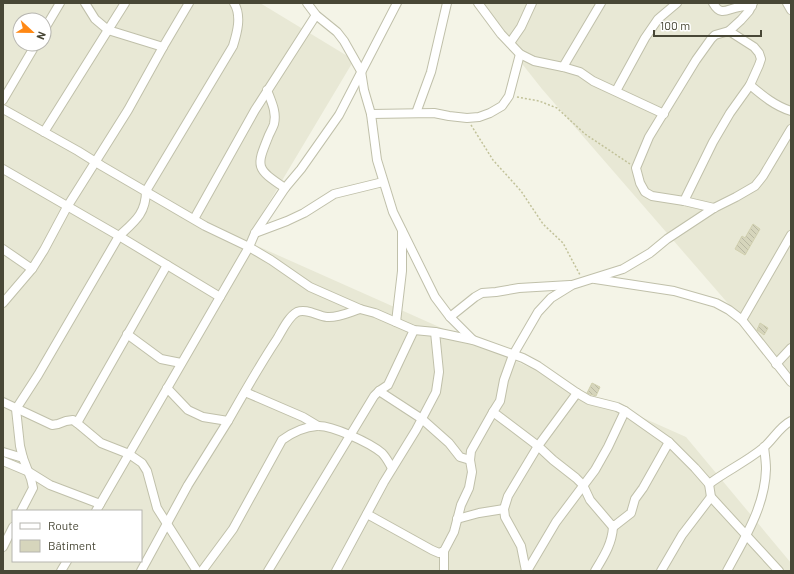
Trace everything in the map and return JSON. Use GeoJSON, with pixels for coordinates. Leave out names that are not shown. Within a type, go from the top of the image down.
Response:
{"type":"FeatureCollection","features":[{"type":"Feature","properties":{"kind":"street"},"geometry":{"type":"LineString","coordinates":[[52,16],[60,3]]}},
{"type":"Feature","properties":{"kind":"street"},"geometry":{"type":"LineString","coordinates":[[85,3],[95,19],[108,30],[163,47]]}},
{"type":"Feature","properties":{"kind":"street"},"geometry":{"type":"LineString","coordinates":[[44,132],[125,3]]}},
{"type":"Feature","properties":{"kind":"street"},"geometry":{"type":"LineString","coordinates":[[3,303],[32,270],[67,206],[94,161],[128,110],[189,3]]}},
{"type":"Feature","properties":{"kind":"street"},"geometry":{"type":"LineString","coordinates":[[21,510],[32,488],[29,472],[20,446],[16,409],[38,375],[119,236],[143,211],[146,202],[146,191],[233,46],[238,30],[238,17],[234,3]]}},
{"type":"Feature","properties":{"kind":"street"},"geometry":{"type":"LineString","coordinates":[[308,3],[316,15],[337,32],[344,41],[361,71],[364,90],[371,114],[377,160],[393,212],[435,297],[450,317],[474,340]]}},
{"type":"Feature","properties":{"kind":"street"},"geometry":{"type":"LineString","coordinates":[[3,461],[29,472],[50,485],[98,507],[249,247],[255,232],[285,188],[301,169],[339,115],[397,3]]}},
{"type":"Feature","properties":{"kind":"street"},"geometry":{"type":"LineString","coordinates":[[416,113],[430,72],[447,3]]}},
{"type":"Feature","properties":{"kind":"street"},"geometry":{"type":"LineString","coordinates":[[478,3],[501,34],[520,54],[534,61],[580,72],[593,81],[664,114]]}},
{"type":"Feature","properties":{"kind":"street"},"geometry":{"type":"LineString","coordinates":[[510,43],[521,27],[532,3]]}},
{"type":"Feature","properties":{"kind":"street"},"geometry":{"type":"LineString","coordinates":[[563,67],[601,3]]}},
{"type":"Feature","properties":{"kind":"street"},"geometry":{"type":"LineString","coordinates":[[616,91],[645,38],[658,19],[677,3]]}},
{"type":"Feature","properties":{"kind":"street"},"geometry":{"type":"LineString","coordinates":[[713,3],[719,10],[726,12],[738,7],[752,4]]}},
{"type":"Feature","properties":{"kind":"street"},"geometry":{"type":"LineString","coordinates":[[787,3],[791,10]]}},
{"type":"Feature","properties":{"kind":"street"},"geometry":{"type":"LineString","coordinates":[[714,208],[684,200],[652,196],[645,192],[640,183],[636,168],[649,137],[696,60],[715,35],[729,31],[742,20],[752,4]]}},
{"type":"Feature","properties":{"kind":"street"},"geometry":{"type":"LineString","coordinates":[[194,219],[255,110],[316,15]]}},
{"type":"Feature","properties":{"kind":"street"},"geometry":{"type":"LineString","coordinates":[[684,200],[713,142],[730,113],[750,85],[759,65],[759,53],[754,47],[729,31]]}},
{"type":"Feature","properties":{"kind":"street"},"geometry":{"type":"LineString","coordinates":[[3,100],[31,52]]}},
{"type":"Feature","properties":{"kind":"street"},"geometry":{"type":"LineString","coordinates":[[371,114],[434,113],[467,118],[479,117],[490,113],[502,106],[509,96],[520,54]]}},
{"type":"Feature","properties":{"kind":"street"},"geometry":{"type":"LineString","coordinates":[[750,85],[780,108],[791,111]]}},
{"type":"Feature","properties":{"kind":"street"},"geometry":{"type":"LineString","coordinates":[[267,90],[275,110],[274,123],[260,161],[265,174],[285,188]]}},
{"type":"Feature","properties":{"kind":"street"},"geometry":{"type":"LineString","coordinates":[[3,109],[194,219],[249,247],[310,287],[360,309],[375,313],[414,330],[435,332],[474,340],[523,358],[538,366],[576,393],[589,400],[617,407],[625,411],[669,442],[695,468],[709,484],[711,498],[779,571]]}},
{"type":"Feature","properties":{"kind":"street"},"geometry":{"type":"LineString","coordinates":[[444,571],[444,551],[454,532],[461,505],[469,488],[472,472],[470,460],[471,451],[500,401],[504,380],[513,355],[538,312],[551,298],[572,285],[623,269],[633,264],[650,253],[667,239],[714,208],[755,186],[763,176],[791,128]]}},
{"type":"Feature","properties":{"kind":"street"},"geometry":{"type":"LineString","coordinates":[[3,170],[119,236],[220,297]]}},
{"type":"Feature","properties":{"kind":"street"},"geometry":{"type":"LineString","coordinates":[[255,232],[287,221],[304,213],[334,194],[384,182]]}},
{"type":"Feature","properties":{"kind":"street"},"geometry":{"type":"LineString","coordinates":[[396,322],[402,271],[402,230]]}},
{"type":"Feature","properties":{"kind":"street"},"geometry":{"type":"LineString","coordinates":[[742,320],[791,235]]}},
{"type":"Feature","properties":{"kind":"street"},"geometry":{"type":"LineString","coordinates":[[3,249],[32,270]]}},
{"type":"Feature","properties":{"kind":"street"},"geometry":{"type":"LineString","coordinates":[[77,423],[167,265]]}},
{"type":"Feature","properties":{"kind":"street"},"geometry":{"type":"LineString","coordinates":[[592,279],[674,291],[716,304],[729,310],[742,320],[791,382]]}},
{"type":"Feature","properties":{"kind":"street"},"geometry":{"type":"LineString","coordinates":[[450,317],[482,293],[519,288],[572,285]]}},
{"type":"Feature","properties":{"kind":"street"},"geometry":{"type":"LineString","coordinates":[[141,571],[188,485],[228,421],[258,367],[291,318],[297,312],[304,311],[328,317],[337,316],[360,309]]}},
{"type":"Feature","properties":{"kind":"street"},"geometry":{"type":"LineString","coordinates":[[268,571],[374,396],[388,385],[414,330]]}},
{"type":"Feature","properties":{"kind":"street"},"geometry":{"type":"LineString","coordinates":[[336,571],[392,468],[422,419],[436,392],[439,372],[435,332]]}},
{"type":"Feature","properties":{"kind":"street"},"geometry":{"type":"LineString","coordinates":[[127,334],[161,359],[181,363]]}},
{"type":"Feature","properties":{"kind":"street"},"geometry":{"type":"LineString","coordinates":[[776,364],[791,348]]}},
{"type":"Feature","properties":{"kind":"street"},"geometry":{"type":"LineString","coordinates":[[168,388],[188,410],[203,417],[228,421]]}},
{"type":"Feature","properties":{"kind":"street"},"geometry":{"type":"LineString","coordinates":[[379,391],[422,419],[449,443],[460,457],[470,460]]}},
{"type":"Feature","properties":{"kind":"street"},"geometry":{"type":"LineString","coordinates":[[245,392],[303,417],[318,426],[350,434],[376,448],[383,454],[392,468]]}},
{"type":"Feature","properties":{"kind":"street"},"geometry":{"type":"LineString","coordinates":[[526,571],[521,546],[505,517],[504,509],[508,496],[538,446],[576,393]]}},
{"type":"Feature","properties":{"kind":"street"},"geometry":{"type":"LineString","coordinates":[[3,402],[52,425],[66,420],[72,420],[101,443],[129,454],[142,463],[147,471],[157,508],[197,571]]}},
{"type":"Feature","properties":{"kind":"street"},"geometry":{"type":"LineString","coordinates":[[526,571],[556,522],[595,470],[625,411]]}},
{"type":"Feature","properties":{"kind":"street"},"geometry":{"type":"LineString","coordinates":[[494,412],[576,478],[583,485],[590,500],[614,527]]}},
{"type":"Feature","properties":{"kind":"street"},"geometry":{"type":"LineString","coordinates":[[709,484],[764,447],[773,439],[781,427],[791,421]]}},
{"type":"Feature","properties":{"kind":"street"},"geometry":{"type":"LineString","coordinates":[[202,571],[233,529],[282,440],[295,431],[318,426]]}},
{"type":"Feature","properties":{"kind":"street"},"geometry":{"type":"LineString","coordinates":[[595,571],[608,550],[612,540],[614,527],[631,513],[635,499],[643,488],[669,442]]}},
{"type":"Feature","properties":{"kind":"street"},"geometry":{"type":"LineString","coordinates":[[728,571],[760,505],[766,469],[764,447]]}},
{"type":"Feature","properties":{"kind":"street"},"geometry":{"type":"LineString","coordinates":[[3,452],[23,458]]}},
{"type":"Feature","properties":{"kind":"street"},"geometry":{"type":"LineString","coordinates":[[661,571],[682,535],[711,498]]}},
{"type":"Feature","properties":{"kind":"street"},"geometry":{"type":"LineString","coordinates":[[457,519],[479,513],[504,509]]}},
{"type":"Feature","properties":{"kind":"street"},"geometry":{"type":"LineString","coordinates":[[367,514],[432,550],[439,552],[444,551]]}},
{"type":"Feature","properties":{"kind":"street"},"geometry":{"type":"LineString","coordinates":[[3,547],[6,534]]}},
{"type":"Feature","properties":{"kind":"street"},"geometry":{"type":"LineString","coordinates":[[62,571],[66,562]]}},
{"type":"Feature","properties":{"kind":"path"},"geometry":{"type":"LineString","coordinates":[[509,96],[539,101],[557,108],[585,134],[636,168]]}},
{"type":"Feature","properties":{"kind":"path"},"geometry":{"type":"LineString","coordinates":[[467,118],[494,160],[521,191],[544,224],[563,243],[583,281]]}},
{"type":"Feature","properties":{"kind":"shaded area"},"geometry":{"type":"Polygon","coordinates":[[[3,3],[260,3],[354,60],[246,241],[686,437],[791,563],[791,571],[3,571],[3,3]]]}},
{"type":"Feature","properties":{"kind":"shaded area"},"geometry":{"type":"Polygon","coordinates":[[[474,3],[791,3],[791,376],[542,89],[474,3]]]}},
{"type":"Feature","properties":{"kind":"building"},"geometry":{"type":"Polygon","coordinates":[[[753,224],[760,229],[745,255],[735,249],[742,236],[745,238],[753,224]]]}},
{"type":"Feature","properties":{"kind":"building"},"geometry":{"type":"Polygon","coordinates":[[[760,323],[768,328],[764,335],[757,330],[760,323]]]}},
{"type":"Feature","properties":{"kind":"building"},"geometry":{"type":"Polygon","coordinates":[[[592,383],[600,387],[596,396],[587,393],[592,383]]]}}]}
